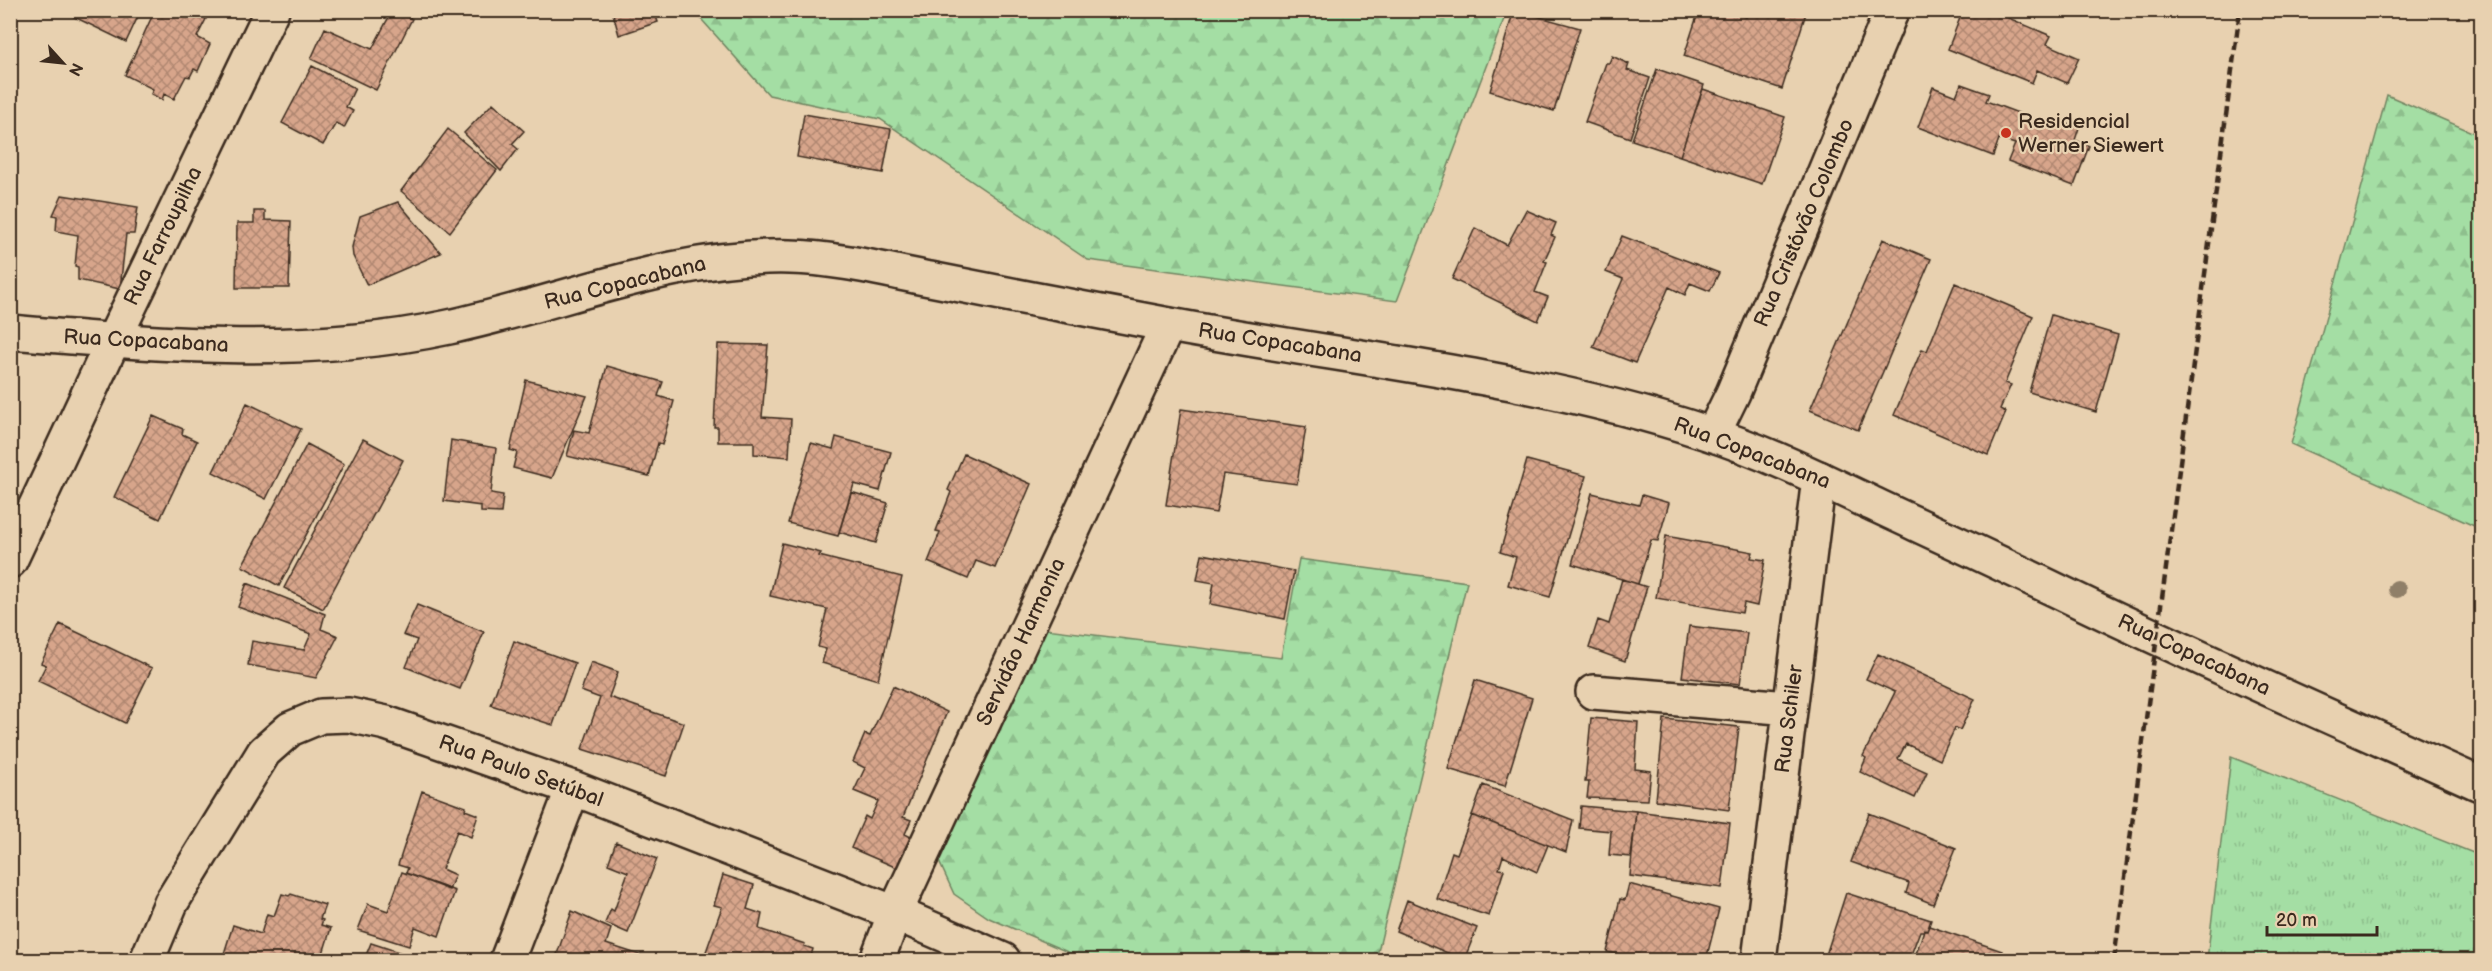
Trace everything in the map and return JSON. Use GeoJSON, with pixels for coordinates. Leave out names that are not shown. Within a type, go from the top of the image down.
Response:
{"type":"FeatureCollection","features":[{"type":"Feature","properties":{"kind":"street","name":"Rua Farroupilha"},"geometry":{"type":"LineString","coordinates":[[10,561],[112,341],[272,10]]}},
{"type":"Feature","properties":{"kind":"street","name":"Rua Cristóvão Colombo"},"geometry":{"type":"LineString","coordinates":[[1713,434],[1892,10]]}},
{"type":"Feature","properties":{"kind":"street","name":"Rua Copacabana"},"geometry":{"type":"LineString","coordinates":[[10,332],[112,341],[238,346],[312,345],[379,340],[451,327],[688,264],[792,257],[852,264],[1167,325],[1560,392],[1632,409],[1713,434],[1819,478],[2157,639],[2481,785]]}},
{"type":"Feature","properties":{"kind":"street","name":"Servidão Harmonia"},"geometry":{"type":"LineString","coordinates":[[878,960],[896,913],[1167,325]]}},
{"type":"Feature","properties":{"kind":"street","name":"Rua Schiler"},"geometry":{"type":"LineString","coordinates":[[1759,960],[1819,478]]}},
{"type":"Feature","properties":{"kind":"street"},"geometry":{"type":"LineString","coordinates":[[1593,692],[1790,708]]}},
{"type":"Feature","properties":{"kind":"street","name":"Rua Paulo Setúbal"},"geometry":{"type":"LineString","coordinates":[[147,960],[171,903],[264,752],[290,729],[321,716],[349,715],[386,723],[573,788],[896,913],[1003,960]]}},
{"type":"Feature","properties":{"kind":"street"},"geometry":{"type":"LineString","coordinates":[[507,960],[573,788]]}},
{"type":"Feature","properties":{"kind":"green space"},"geometry":{"type":"Polygon","coordinates":[[[694,11],[1507,11],[1397,301],[1088,260],[880,119],[769,95],[694,11]]]}},
{"type":"Feature","properties":{"kind":"green space"},"geometry":{"type":"Polygon","coordinates":[[[2387,95],[2481,136],[2481,529],[2291,444],[2387,95]]]}},
{"type":"Feature","properties":{"kind":"green space"},"geometry":{"type":"Polygon","coordinates":[[[1299,559],[1467,582],[1376,960],[1086,960],[989,918],[954,894],[936,855],[1046,629],[1281,658],[1299,559]]]}},
{"type":"Feature","properties":{"kind":"green space"},"geometry":{"type":"Polygon","coordinates":[[[2231,757],[2481,856],[2481,960],[2207,960],[2231,757]]]}},
{"type":"Feature","properties":{"kind":"building"},"geometry":{"type":"Polygon","coordinates":[[[60,10],[141,10],[126,42],[60,10]]]}},
{"type":"Feature","properties":{"kind":"building"},"geometry":{"type":"Polygon","coordinates":[[[155,10],[189,10],[206,19],[197,37],[210,44],[198,71],[194,69],[190,77],[186,76],[174,99],[164,94],[162,100],[151,94],[153,89],[125,75],[155,10]]]}},
{"type":"Feature","properties":{"kind":"building"},"geometry":{"type":"Polygon","coordinates":[[[612,10],[654,10],[658,22],[619,35],[612,10]]]}},
{"type":"Feature","properties":{"kind":"building"},"geometry":{"type":"Polygon","coordinates":[[[1514,10],[1580,28],[1554,111],[1490,91],[1514,10]]]}},
{"type":"Feature","properties":{"kind":"building"},"geometry":{"type":"Polygon","coordinates":[[[1699,10],[1725,10],[1746,17],[1747,10],[1807,10],[1782,89],[1684,56],[1699,10]]]}},
{"type":"Feature","properties":{"kind":"building"},"geometry":{"type":"Polygon","coordinates":[[[1963,10],[1990,10],[2051,36],[2047,44],[2079,58],[2067,83],[2037,70],[2032,83],[1948,49],[1963,10]]]}},
{"type":"Feature","properties":{"kind":"building"},"geometry":{"type":"Polygon","coordinates":[[[392,11],[412,19],[376,90],[311,59],[325,28],[372,49],[392,11]]]}},
{"type":"Feature","properties":{"kind":"building"},"geometry":{"type":"Polygon","coordinates":[[[1612,56],[1629,64],[1627,70],[1650,78],[1630,138],[1585,122],[1606,63],[1609,63],[1612,56]]]}},
{"type":"Feature","properties":{"kind":"building"},"geometry":{"type":"Polygon","coordinates":[[[312,66],[355,88],[346,107],[353,111],[344,128],[336,123],[323,145],[282,123],[312,66]]]}},
{"type":"Feature","properties":{"kind":"building"},"geometry":{"type":"Polygon","coordinates":[[[1657,69],[1704,85],[1680,156],[1632,140],[1657,69]]]}},
{"type":"Feature","properties":{"kind":"building","name":"Residencial Werner Siewert"},"geometry":{"type":"Polygon","coordinates":[[[1961,84],[1989,94],[1986,101],[2053,126],[2056,119],[2079,128],[2075,140],[2089,146],[2074,186],[2008,161],[2015,144],[1999,139],[1993,156],[1918,127],[1933,87],[1956,96],[1961,84]]]}},
{"type":"Feature","properties":{"kind":"building"},"geometry":{"type":"Polygon","coordinates":[[[1703,89],[1785,117],[1762,184],[1680,156],[1703,89]]]}},
{"type":"Feature","properties":{"kind":"building"},"geometry":{"type":"Polygon","coordinates":[[[493,103],[524,131],[512,144],[518,149],[501,171],[464,133],[493,103]]]}},
{"type":"Feature","properties":{"kind":"building"},"geometry":{"type":"Polygon","coordinates":[[[804,114],[891,129],[883,173],[797,157],[804,114]]]}},
{"type":"Feature","properties":{"kind":"building"},"geometry":{"type":"Polygon","coordinates":[[[448,129],[497,170],[450,232],[401,191],[448,129]]]}},
{"type":"Feature","properties":{"kind":"building"},"geometry":{"type":"Polygon","coordinates":[[[62,195],[138,207],[134,234],[126,234],[120,289],[78,280],[78,267],[75,266],[78,235],[56,231],[57,216],[53,215],[62,195]]]}},
{"type":"Feature","properties":{"kind":"building"},"geometry":{"type":"Polygon","coordinates":[[[398,202],[441,253],[367,285],[353,256],[352,247],[360,216],[398,202]]]}},
{"type":"Feature","properties":{"kind":"building"},"geometry":{"type":"Polygon","coordinates":[[[1526,210],[1556,223],[1551,235],[1555,237],[1544,261],[1547,262],[1535,292],[1548,297],[1538,321],[1452,279],[1475,228],[1507,245],[1526,210]]]}},
{"type":"Feature","properties":{"kind":"building"},"geometry":{"type":"Polygon","coordinates":[[[254,211],[265,211],[265,220],[291,221],[289,288],[236,288],[237,223],[254,223],[254,211]]]}},
{"type":"Feature","properties":{"kind":"building"},"geometry":{"type":"Polygon","coordinates":[[[1622,236],[1719,273],[1710,291],[1690,283],[1685,295],[1669,287],[1635,363],[1593,347],[1623,279],[1606,272],[1622,236]]]}},
{"type":"Feature","properties":{"kind":"building"},"geometry":{"type":"Polygon","coordinates":[[[1883,239],[1931,259],[1858,430],[1810,410],[1883,239]]]}},
{"type":"Feature","properties":{"kind":"building"},"geometry":{"type":"Polygon","coordinates":[[[1955,283],[2033,316],[2005,383],[2011,385],[2000,409],[2006,412],[1988,455],[1894,415],[1922,349],[1927,351],[1955,283]]]}},
{"type":"Feature","properties":{"kind":"building"},"geometry":{"type":"Polygon","coordinates":[[[2051,315],[2118,335],[2096,412],[2029,392],[2051,315]]]}},
{"type":"Feature","properties":{"kind":"building"},"geometry":{"type":"Polygon","coordinates":[[[718,344],[768,345],[762,417],[791,419],[789,457],[754,454],[754,442],[718,442],[718,427],[714,427],[718,344]]]}},
{"type":"Feature","properties":{"kind":"building"},"geometry":{"type":"Polygon","coordinates":[[[607,366],[663,382],[658,396],[674,401],[662,445],[658,443],[649,476],[567,456],[574,430],[589,433],[607,366]]]}},
{"type":"Feature","properties":{"kind":"building"},"geometry":{"type":"Polygon","coordinates":[[[526,380],[587,396],[552,478],[513,468],[517,452],[510,450],[526,380]]]}},
{"type":"Feature","properties":{"kind":"building"},"geometry":{"type":"Polygon","coordinates":[[[247,403],[301,429],[266,499],[213,472],[247,403]]]}},
{"type":"Feature","properties":{"kind":"building"},"geometry":{"type":"Polygon","coordinates":[[[1181,409],[1306,427],[1297,484],[1223,474],[1216,513],[1166,505],[1181,409]]]}},
{"type":"Feature","properties":{"kind":"building"},"geometry":{"type":"Polygon","coordinates":[[[153,416],[183,429],[182,434],[197,441],[160,519],[114,497],[153,416]]]}},
{"type":"Feature","properties":{"kind":"building"},"geometry":{"type":"Polygon","coordinates":[[[836,437],[891,452],[880,491],[854,484],[838,536],[788,523],[811,443],[833,449],[836,437]]]}},
{"type":"Feature","properties":{"kind":"building"},"geometry":{"type":"Polygon","coordinates":[[[363,439],[403,460],[323,609],[284,588],[363,439]]]}},
{"type":"Feature","properties":{"kind":"building"},"geometry":{"type":"Polygon","coordinates":[[[451,440],[496,448],[491,493],[503,495],[501,513],[481,512],[481,506],[444,501],[451,440]]]}},
{"type":"Feature","properties":{"kind":"building"},"geometry":{"type":"Polygon","coordinates":[[[307,444],[344,464],[279,586],[242,566],[307,444]]]}},
{"type":"Feature","properties":{"kind":"building"},"geometry":{"type":"Polygon","coordinates":[[[964,454],[1031,484],[995,568],[976,561],[968,579],[928,562],[940,532],[936,531],[951,492],[948,490],[964,454]]]}},
{"type":"Feature","properties":{"kind":"building"},"geometry":{"type":"Polygon","coordinates":[[[1527,460],[1586,476],[1550,597],[1508,585],[1516,557],[1500,552],[1527,460]]]}},
{"type":"Feature","properties":{"kind":"building"},"geometry":{"type":"Polygon","coordinates":[[[851,492],[888,503],[876,543],[839,532],[851,492]]]}},
{"type":"Feature","properties":{"kind":"building"},"geometry":{"type":"Polygon","coordinates":[[[1592,493],[1639,505],[1642,495],[1669,503],[1658,541],[1651,540],[1638,584],[1572,564],[1592,493]]]}},
{"type":"Feature","properties":{"kind":"building"},"geometry":{"type":"Polygon","coordinates":[[[1666,536],[1753,552],[1751,558],[1765,560],[1757,606],[1744,603],[1742,613],[1656,598],[1666,536]]]}},
{"type":"Feature","properties":{"kind":"building"},"geometry":{"type":"Polygon","coordinates":[[[782,543],[821,553],[819,556],[902,577],[878,680],[822,663],[826,649],[818,647],[827,609],[770,596],[782,543]]]}},
{"type":"Feature","properties":{"kind":"building"},"geometry":{"type":"Polygon","coordinates":[[[1202,554],[1294,571],[1285,619],[1210,604],[1214,583],[1197,580],[1202,554]]]}},
{"type":"Feature","properties":{"kind":"building"},"geometry":{"type":"Polygon","coordinates":[[[1622,579],[1647,587],[1625,661],[1589,648],[1598,620],[1609,624],[1622,579]]]}},
{"type":"Feature","properties":{"kind":"building"},"geometry":{"type":"Polygon","coordinates":[[[247,583],[325,614],[321,629],[338,636],[316,678],[248,665],[252,641],[304,650],[311,634],[238,607],[247,583]]]}},
{"type":"Feature","properties":{"kind":"building"},"geometry":{"type":"Polygon","coordinates":[[[417,605],[484,632],[460,689],[406,667],[417,640],[403,635],[417,605]]]}},
{"type":"Feature","properties":{"kind":"building"},"geometry":{"type":"Polygon","coordinates":[[[60,624],[152,668],[125,723],[38,681],[46,665],[41,663],[60,624]]]}},
{"type":"Feature","properties":{"kind":"building"},"geometry":{"type":"Polygon","coordinates":[[[1689,626],[1747,633],[1740,684],[1682,677],[1689,626]]]}},
{"type":"Feature","properties":{"kind":"building"},"geometry":{"type":"Polygon","coordinates":[[[514,641],[575,663],[553,725],[491,705],[514,641]]]}},
{"type":"Feature","properties":{"kind":"building"},"geometry":{"type":"Polygon","coordinates":[[[1878,654],[1975,699],[1960,730],[1955,728],[1940,760],[1906,744],[1898,759],[1927,772],[1915,798],[1860,772],[1866,758],[1863,756],[1895,692],[1866,679],[1878,654]]]}},
{"type":"Feature","properties":{"kind":"building"},"geometry":{"type":"Polygon","coordinates":[[[591,662],[618,672],[609,697],[684,723],[666,776],[582,749],[600,698],[581,691],[591,662]]]}},
{"type":"Feature","properties":{"kind":"building"},"geometry":{"type":"Polygon","coordinates":[[[1475,680],[1532,698],[1505,786],[1448,769],[1475,680]]]}},
{"type":"Feature","properties":{"kind":"building"},"geometry":{"type":"Polygon","coordinates":[[[893,686],[947,712],[903,817],[911,820],[905,834],[915,839],[902,870],[851,848],[865,816],[870,819],[878,801],[854,791],[865,768],[853,762],[865,734],[870,736],[893,686]]]}},
{"type":"Feature","properties":{"kind":"building"},"geometry":{"type":"Polygon","coordinates":[[[1591,718],[1638,722],[1635,769],[1651,771],[1648,800],[1587,798],[1589,782],[1585,782],[1591,718]]]}},
{"type":"Feature","properties":{"kind":"building"},"geometry":{"type":"Polygon","coordinates":[[[1664,719],[1739,727],[1729,810],[1656,800],[1664,719]]]}},
{"type":"Feature","properties":{"kind":"building"},"geometry":{"type":"Polygon","coordinates":[[[1483,785],[1573,820],[1566,852],[1472,815],[1483,785]]]}},
{"type":"Feature","properties":{"kind":"building"},"geometry":{"type":"Polygon","coordinates":[[[422,791],[466,807],[465,810],[478,815],[471,837],[457,831],[442,869],[455,875],[449,890],[406,873],[408,868],[398,865],[422,791]]]}},
{"type":"Feature","properties":{"kind":"building"},"geometry":{"type":"Polygon","coordinates":[[[1581,806],[1636,811],[1631,857],[1609,855],[1611,831],[1579,828],[1581,806]]]}},
{"type":"Feature","properties":{"kind":"building"},"geometry":{"type":"Polygon","coordinates":[[[1636,811],[1730,823],[1722,888],[1630,876],[1636,811]]]}},
{"type":"Feature","properties":{"kind":"building"},"geometry":{"type":"Polygon","coordinates":[[[1869,813],[1956,848],[1933,904],[1906,893],[1909,883],[1851,862],[1869,813]]]}},
{"type":"Feature","properties":{"kind":"building"},"geometry":{"type":"Polygon","coordinates":[[[1472,815],[1548,845],[1537,872],[1503,856],[1499,869],[1504,870],[1489,916],[1437,899],[1452,852],[1457,854],[1472,815]]]}},
{"type":"Feature","properties":{"kind":"building"},"geometry":{"type":"Polygon","coordinates":[[[616,842],[657,859],[628,933],[605,923],[611,909],[614,911],[628,872],[608,864],[616,842]]]}},
{"type":"Feature","properties":{"kind":"building"},"geometry":{"type":"Polygon","coordinates":[[[402,872],[455,891],[439,936],[415,927],[409,946],[358,930],[368,904],[388,911],[402,872]]]}},
{"type":"Feature","properties":{"kind":"building"},"geometry":{"type":"Polygon","coordinates":[[[723,875],[754,885],[747,909],[762,914],[759,929],[805,944],[804,946],[813,949],[810,960],[703,960],[722,907],[714,905],[723,875]]]}},
{"type":"Feature","properties":{"kind":"building"},"geometry":{"type":"Polygon","coordinates":[[[1629,884],[1719,909],[1706,960],[1643,960],[1607,952],[1620,899],[1625,900],[1629,884]]]}},
{"type":"Feature","properties":{"kind":"building"},"geometry":{"type":"Polygon","coordinates":[[[1846,893],[1931,920],[1927,931],[1920,931],[1909,960],[1832,960],[1825,958],[1846,893]]]}},
{"type":"Feature","properties":{"kind":"building"},"geometry":{"type":"Polygon","coordinates":[[[282,894],[289,896],[291,894],[325,905],[320,919],[323,920],[321,925],[331,928],[321,960],[222,960],[233,925],[261,934],[267,914],[274,916],[282,894]]]}},
{"type":"Feature","properties":{"kind":"building"},"geometry":{"type":"Polygon","coordinates":[[[1407,900],[1477,928],[1464,960],[1396,931],[1407,900]]]}},
{"type":"Feature","properties":{"kind":"building"},"geometry":{"type":"Polygon","coordinates":[[[572,911],[611,929],[606,944],[643,956],[641,960],[555,960],[572,911]]]}},
{"type":"Feature","properties":{"kind":"building"},"geometry":{"type":"Polygon","coordinates":[[[1929,926],[2002,951],[1999,960],[1914,960],[1924,930],[1927,931],[1929,926]]]}},
{"type":"Feature","properties":{"kind":"building"},"geometry":{"type":"Polygon","coordinates":[[[371,943],[423,960],[364,960],[371,943]]]}},
{"type":"Feature","properties":{"kind":"railway"},"geometry":{"type":"LineString","coordinates":[[2114,960],[2240,10]]}},
{"type":"Feature","properties":{"kind":"place","name":"Residencial Werner Siewert"},"geometry":{"type":"Point","coordinates":[2006,133]}}]}
